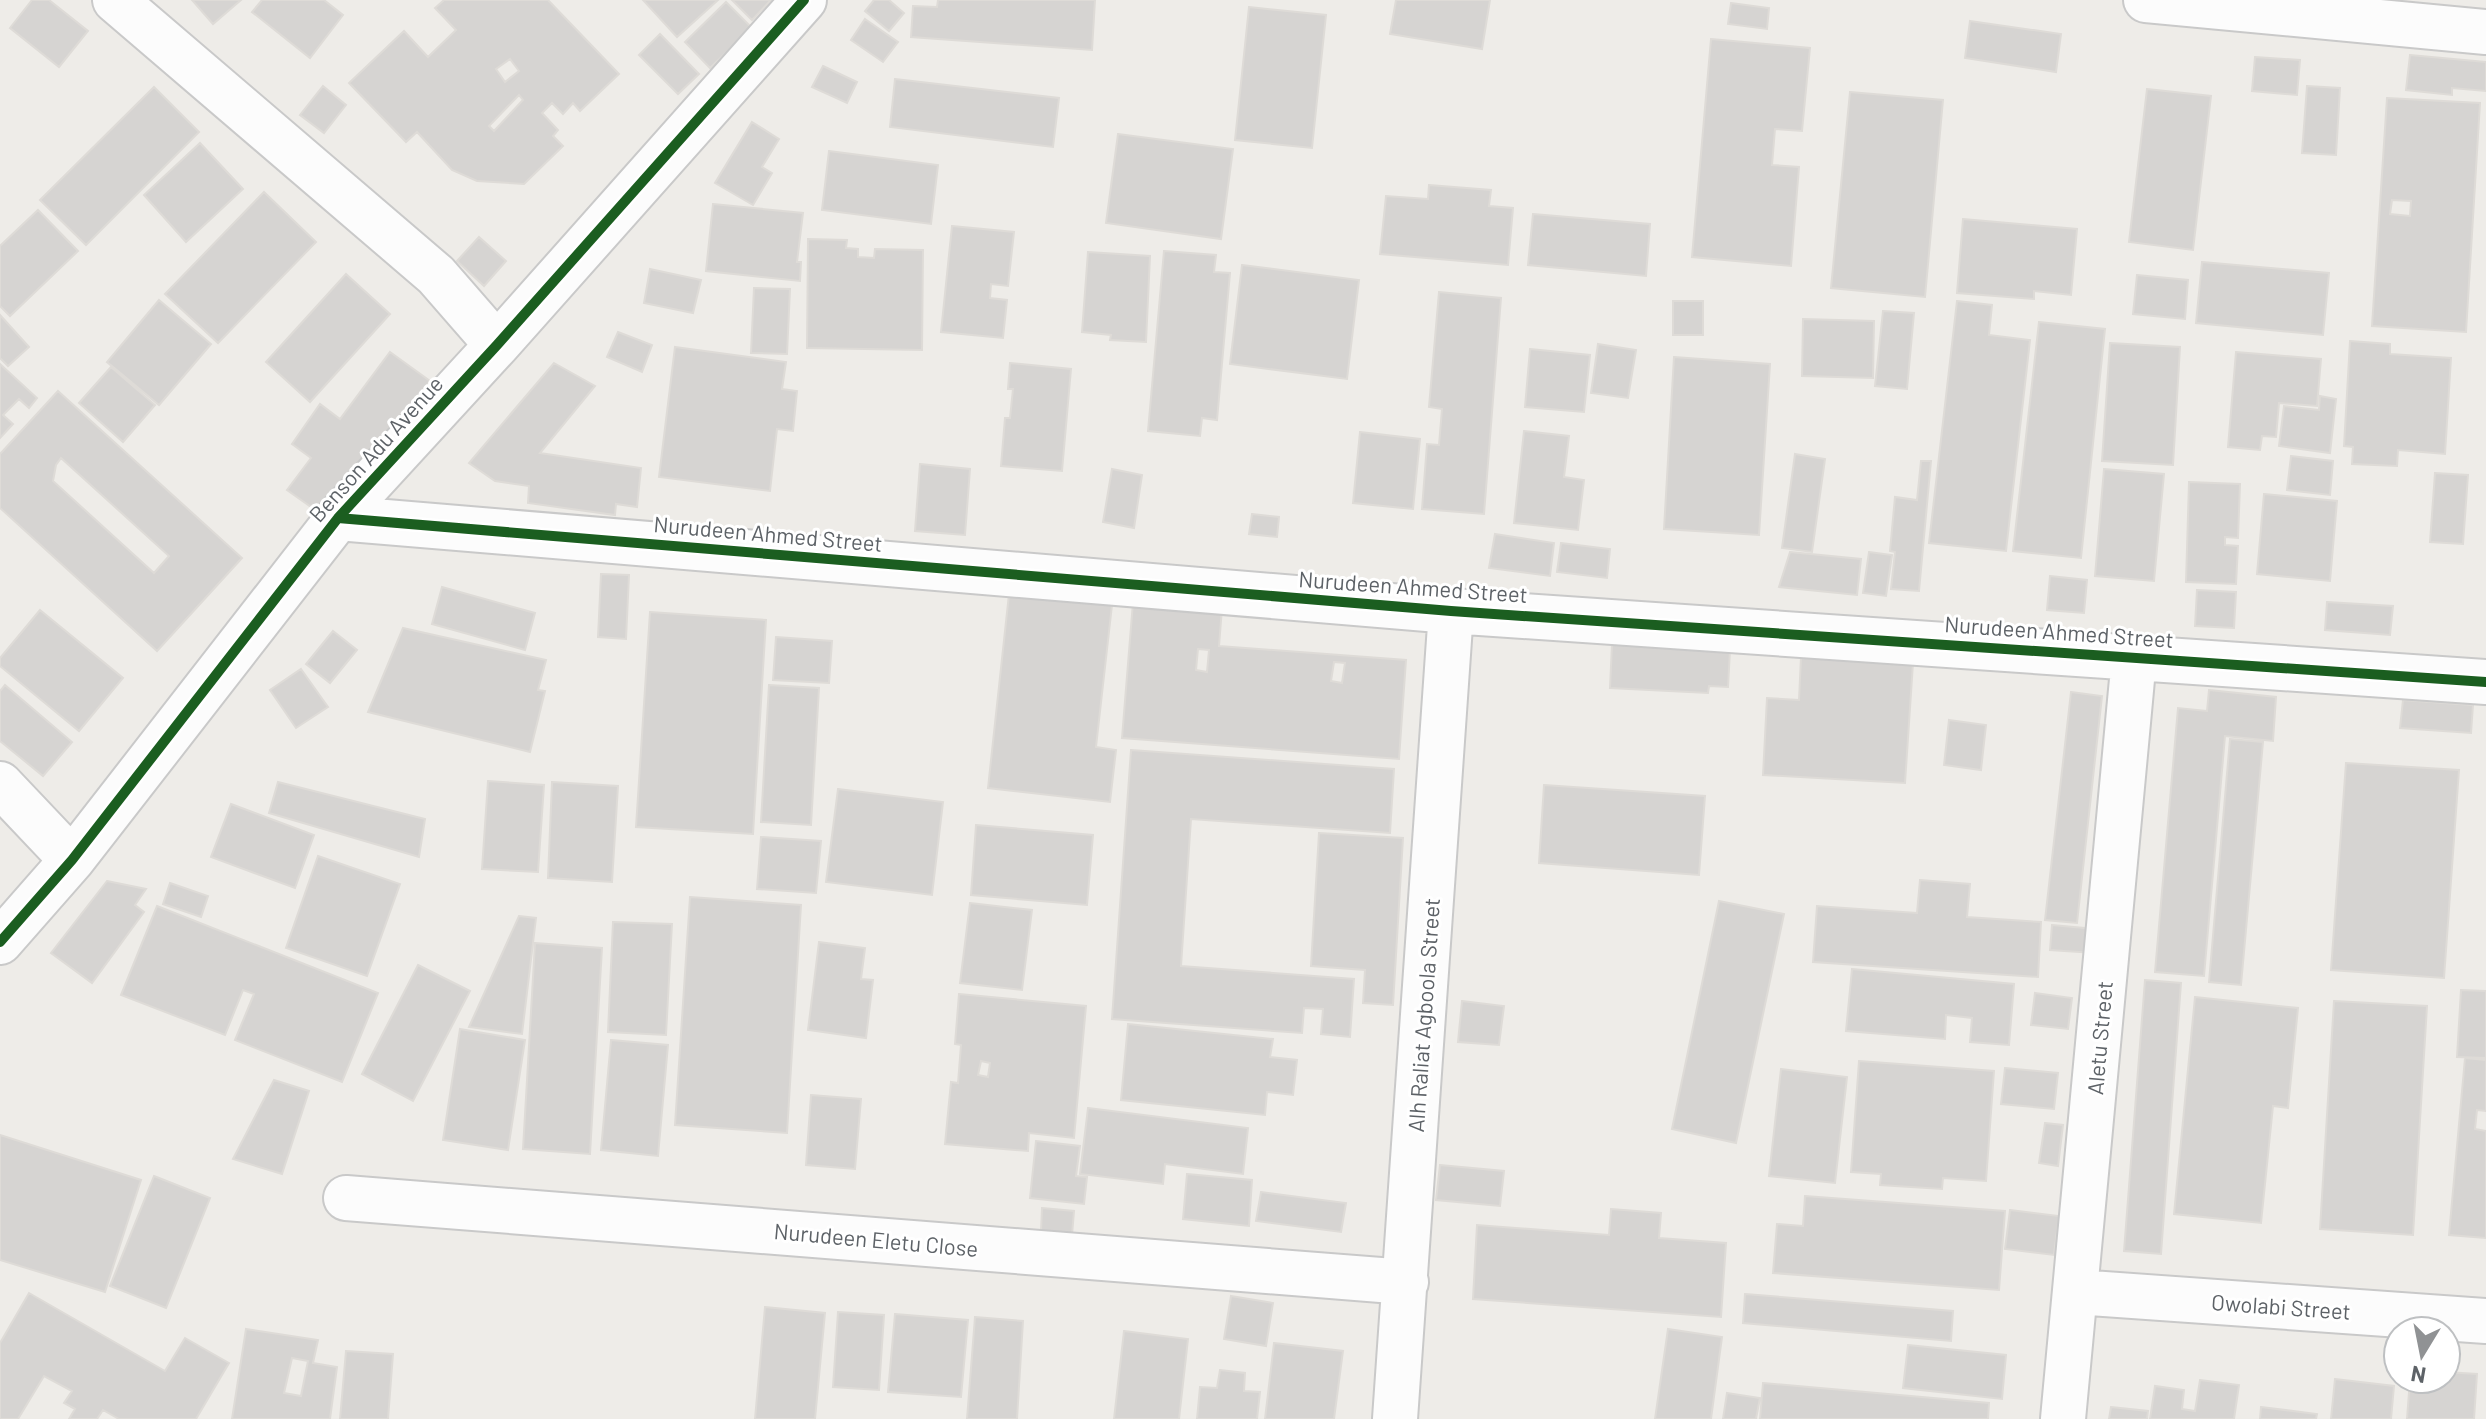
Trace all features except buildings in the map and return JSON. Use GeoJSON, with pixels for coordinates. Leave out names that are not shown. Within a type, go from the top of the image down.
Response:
{"type":"FeatureCollection","features":[{"type":"Feature","properties":{"kind":"street"},"geometry":{"type":"LineString","coordinates":[[115,0],[436,275],[497,345]]}},
{"type":"Feature","properties":{"kind":"street","name":"Benson Adu Avenue"},"geometry":{"type":"LineString","coordinates":[[0,942],[72,860],[338,518],[497,345],[804,0]]}},
{"type":"Feature","properties":{"kind":"street"},"geometry":{"type":"LineString","coordinates":[[2146,0],[2486,32]]}},
{"type":"Feature","properties":{"kind":"street","name":"Nurudeen Ahmed Street"},"geometry":{"type":"LineString","coordinates":[[338,518],[1451,611],[2486,682]]}},
{"type":"Feature","properties":{"kind":"street","name":"Alh Raliat Agboola Street"},"geometry":{"type":"LineString","coordinates":[[1395,1419],[1451,611]]}},
{"type":"Feature","properties":{"kind":"street","name":"Aletu Street"},"geometry":{"type":"LineString","coordinates":[[2063,1419],[2134,658]]}},
{"type":"Feature","properties":{"kind":"street"},"geometry":{"type":"LineString","coordinates":[[0,784],[72,860]]}},
{"type":"Feature","properties":{"kind":"street","name":"Nurudeen Eletu Close"},"geometry":{"type":"LineString","coordinates":[[346,1198],[1406,1282]]}},
{"type":"Feature","properties":{"kind":"street","name":"Owolabi Street"},"geometry":{"type":"LineString","coordinates":[[2076,1292],[2486,1321]]}},
{"type":"Feature","properties":{"kind":"cycle path"},"geometry":{"type":"LineString","coordinates":[[0,942],[72,860],[338,518],[497,345],[804,0]]}},
{"type":"Feature","properties":{"kind":"cycle path"},"geometry":{"type":"LineString","coordinates":[[338,518],[1451,611],[2486,682]]}}]}
